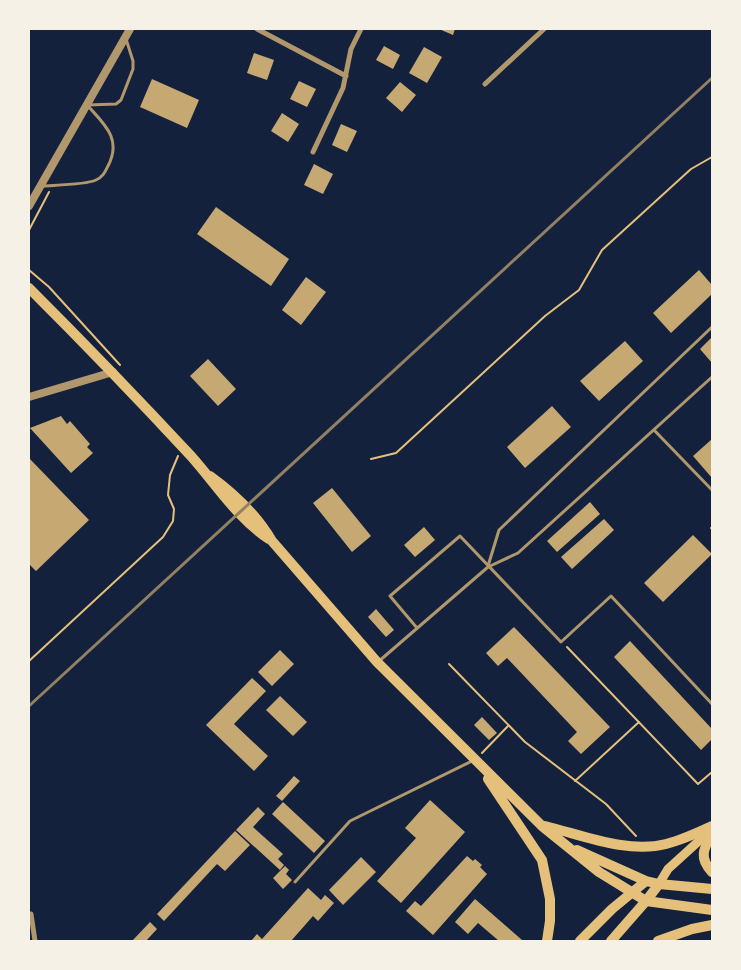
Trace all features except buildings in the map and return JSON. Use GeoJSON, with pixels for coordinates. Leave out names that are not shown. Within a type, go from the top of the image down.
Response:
{"type":"FeatureCollection","features":[{"type":"Feature","properties":{"kind":"main road"},"geometry":{"type":"LineString","coordinates":[[29,288],[113,372],[210,476],[229,489],[245,505],[262,524],[272,541],[377,662],[542,826],[599,872],[646,901],[712,910]]}},
{"type":"Feature","properties":{"kind":"main road"},"geometry":{"type":"LineString","coordinates":[[478,764],[542,860],[550,899],[550,921],[547,941]]}},
{"type":"Feature","properties":{"kind":"main road"},"geometry":{"type":"LineString","coordinates":[[542,826],[624,846],[664,845],[712,828]]}},
{"type":"Feature","properties":{"kind":"main road"},"geometry":{"type":"LineString","coordinates":[[610,941],[646,901],[666,872],[712,828]]}},
{"type":"Feature","properties":{"kind":"main road"},"geometry":{"type":"LineString","coordinates":[[712,834],[704,846],[703,856],[712,872]]}},
{"type":"Feature","properties":{"kind":"main road"},"geometry":{"type":"LineString","coordinates":[[567,846],[646,881],[712,889]]}},
{"type":"Feature","properties":{"kind":"main road"},"geometry":{"type":"LineString","coordinates":[[580,941],[630,892],[646,881],[666,872]]}},
{"type":"Feature","properties":{"kind":"main road"},"geometry":{"type":"LineString","coordinates":[[658,941],[692,929],[712,925]]}},
{"type":"Feature","properties":{"kind":"street"},"geometry":{"type":"LineString","coordinates":[[29,206],[130,29]]}},
{"type":"Feature","properties":{"kind":"street"},"geometry":{"type":"LineString","coordinates":[[257,29],[346,76]]}},
{"type":"Feature","properties":{"kind":"street"},"geometry":{"type":"LineString","coordinates":[[313,152],[343,88],[352,48],[361,29]]}},
{"type":"Feature","properties":{"kind":"street"},"geometry":{"type":"LineString","coordinates":[[485,84],[544,29]]}},
{"type":"Feature","properties":{"kind":"street"},"geometry":{"type":"LineString","coordinates":[[29,397],[113,372]]}},
{"type":"Feature","properties":{"kind":"street"},"geometry":{"type":"LineString","coordinates":[[30,914],[34,941]]}},
{"type":"Feature","properties":{"kind":"lane"},"geometry":{"type":"LineString","coordinates":[[87,105],[116,104],[121,100],[133,69],[133,61],[125,37]]}},
{"type":"Feature","properties":{"kind":"lane"},"geometry":{"type":"LineString","coordinates":[[39,187],[94,180],[103,175],[114,156],[113,143],[109,130],[87,105]]}},
{"type":"Feature","properties":{"kind":"lane"},"geometry":{"type":"LineString","coordinates":[[488,567],[499,530],[712,327]]}},
{"type":"Feature","properties":{"kind":"lane"},"geometry":{"type":"LineString","coordinates":[[377,662],[488,567],[518,553],[712,377]]}},
{"type":"Feature","properties":{"kind":"lane"},"geometry":{"type":"LineString","coordinates":[[654,430],[712,490]]}},
{"type":"Feature","properties":{"kind":"lane"},"geometry":{"type":"LineString","coordinates":[[417,628],[390,596],[460,536],[562,642],[611,596],[712,704]]}},
{"type":"Feature","properties":{"kind":"lane"},"geometry":{"type":"LineString","coordinates":[[295,882],[350,821],[478,764]]}},
{"type":"Feature","properties":{"kind":"path"},"geometry":{"type":"LineString","coordinates":[[371,459],[396,453],[545,316],[579,290],[602,250],[690,169],[712,157]]}},
{"type":"Feature","properties":{"kind":"path"},"geometry":{"type":"LineString","coordinates":[[29,230],[52,185]]}},
{"type":"Feature","properties":{"kind":"path"},"geometry":{"type":"LineString","coordinates":[[29,217],[34,220]]}},
{"type":"Feature","properties":{"kind":"path"},"geometry":{"type":"LineString","coordinates":[[29,270],[50,287],[121,364],[113,372]]}},
{"type":"Feature","properties":{"kind":"path"},"geometry":{"type":"LineString","coordinates":[[29,661],[163,537],[173,521],[174,509],[168,495],[170,475],[182,447]]}},
{"type":"Feature","properties":{"kind":"path"},"geometry":{"type":"LineString","coordinates":[[562,642],[698,784],[712,772]]}},
{"type":"Feature","properties":{"kind":"path"},"geometry":{"type":"LineString","coordinates":[[449,664],[525,742],[606,804],[646,846]]}},
{"type":"Feature","properties":{"kind":"path"},"geometry":{"type":"LineString","coordinates":[[575,781],[639,722]]}},
{"type":"Feature","properties":{"kind":"path"},"geometry":{"type":"LineString","coordinates":[[478,764],[509,726]]}},
{"type":"Feature","properties":{"kind":"railway"},"geometry":{"type":"LineString","coordinates":[[29,706],[712,78]]}}]}
